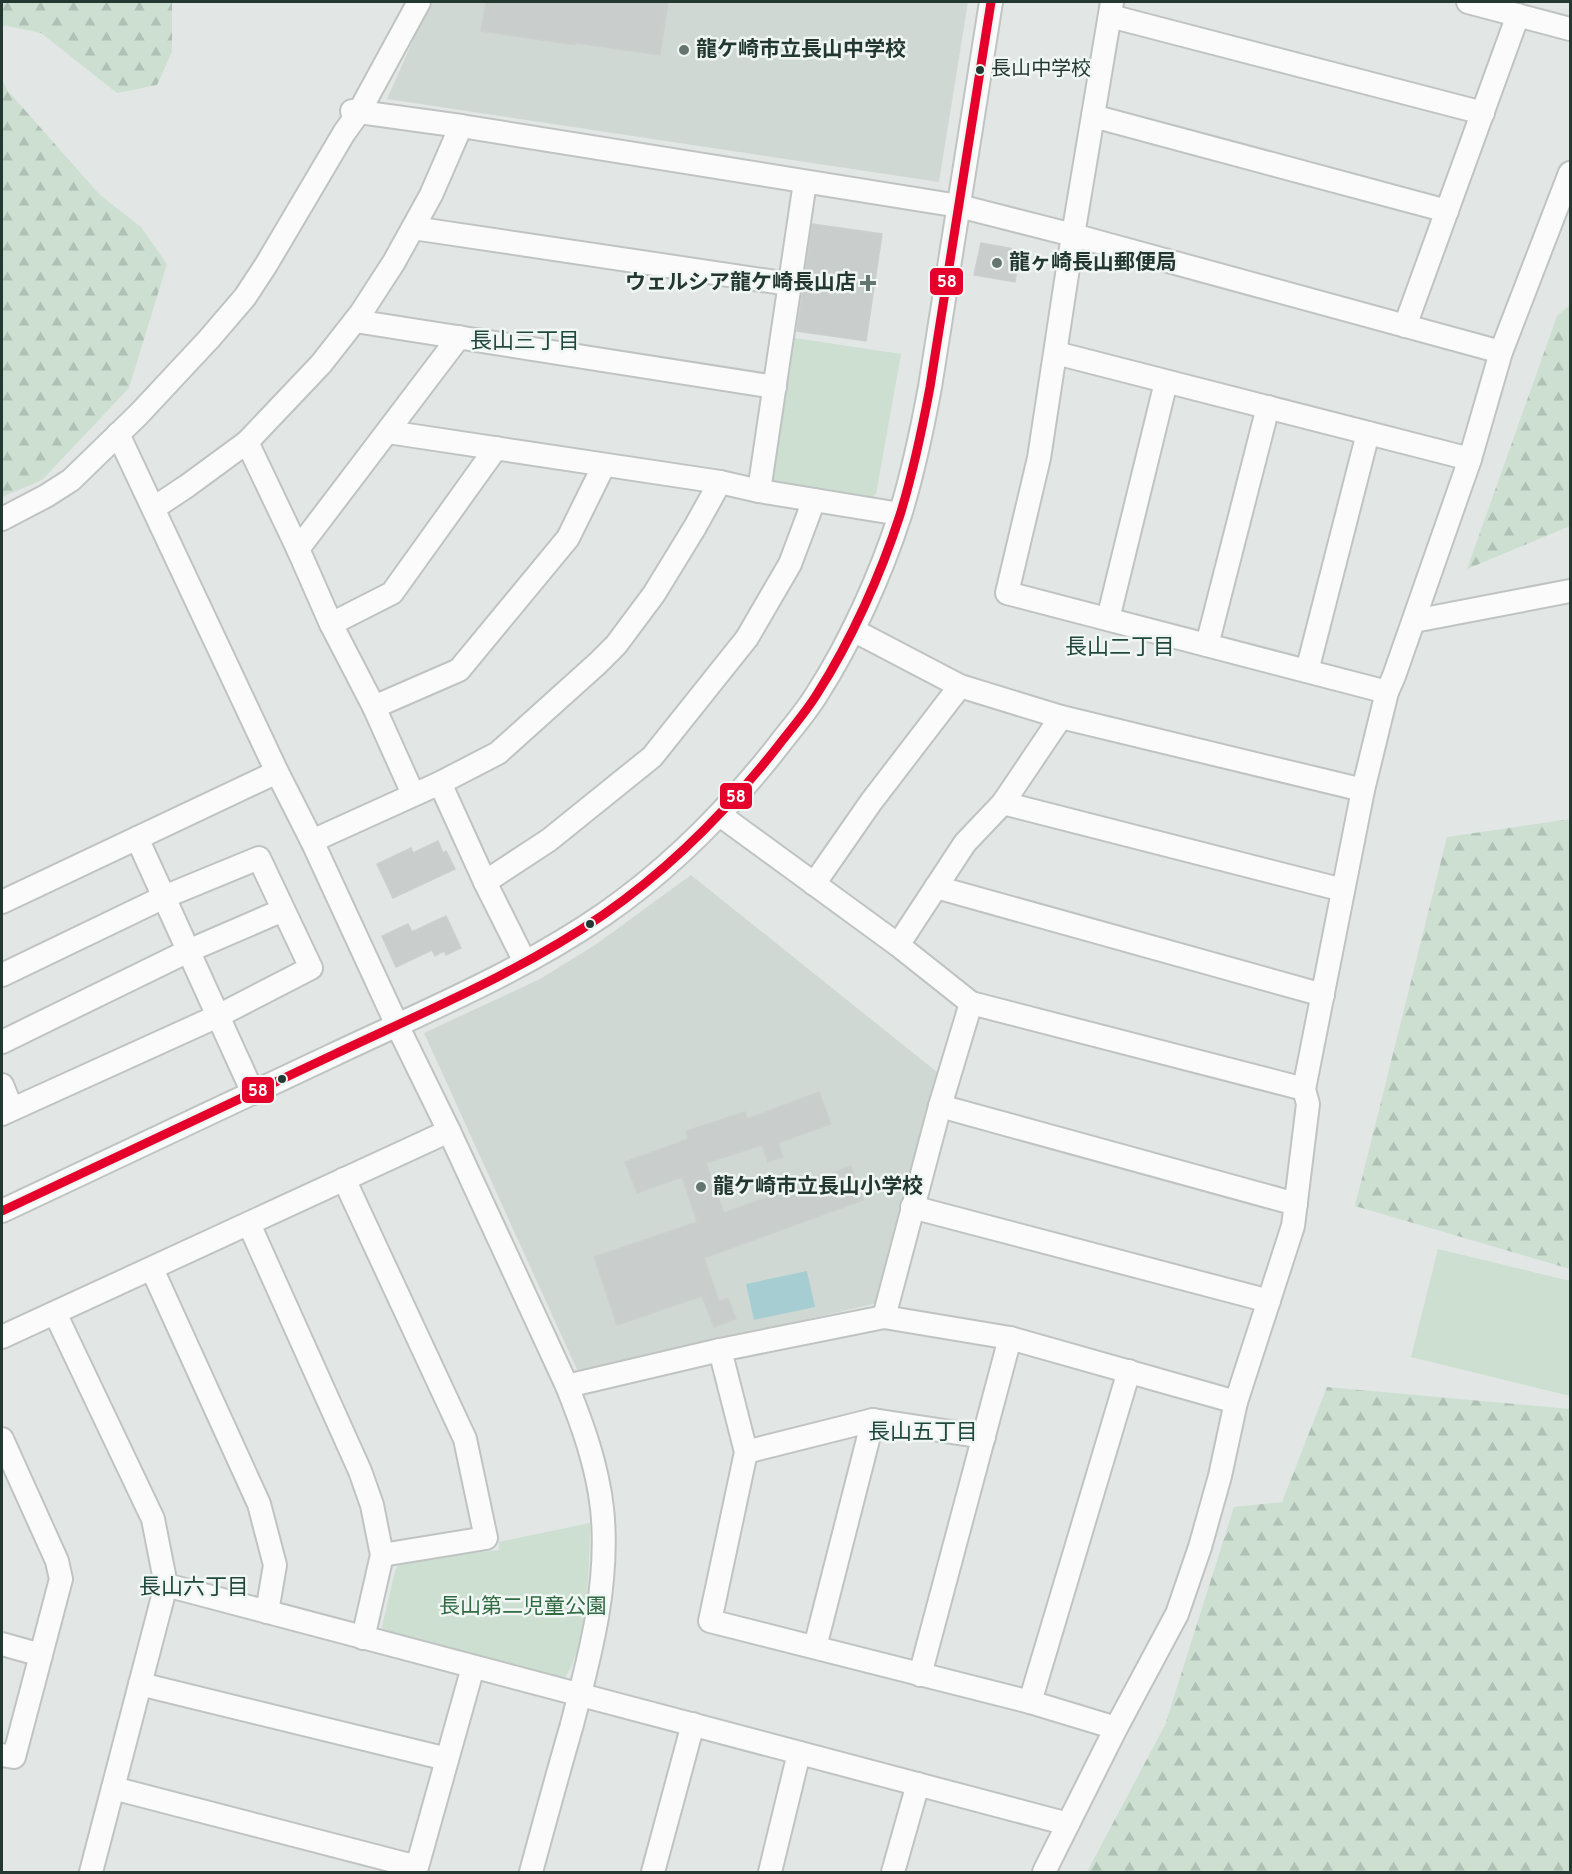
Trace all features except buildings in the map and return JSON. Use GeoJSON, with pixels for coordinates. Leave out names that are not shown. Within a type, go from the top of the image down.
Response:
{"type":"FeatureCollection","features":[{"type":"Feature","properties":{"kind":"street"},"geometry":{"type":"LineString","coordinates":[[2,519],[71,480],[209,339],[245,297],[344,133],[419,2]]}},
{"type":"Feature","properties":{"kind":"street"},"geometry":{"type":"LineString","coordinates":[[2,1211],[397,1025],[525,962],[603,915],[648,882],[720,815],[757,773],[817,694],[853,630],[881,566],[900,514],[927,407],[991,2]]}},
{"type":"Feature","properties":{"kind":"street"},"geometry":{"type":"LineString","coordinates":[[1468,2],[1570,29]]}},
{"type":"Feature","properties":{"kind":"street"},"geometry":{"type":"LineString","coordinates":[[1387,692],[1007,593],[1039,458],[1111,9],[1483,113]]}},
{"type":"Feature","properties":{"kind":"street"},"geometry":{"type":"LineString","coordinates":[[1405,326],[1518,15]]}},
{"type":"Feature","properties":{"kind":"street"},"geometry":{"type":"LineString","coordinates":[[355,111],[959,206],[1501,352]]}},
{"type":"Feature","properties":{"kind":"street"},"geometry":{"type":"LineString","coordinates":[[1093,116],[1447,211]]}},
{"type":"Feature","properties":{"kind":"street"},"geometry":{"type":"LineString","coordinates":[[154,508],[247,442],[321,364],[355,321],[394,262],[431,195],[461,126]]}},
{"type":"Feature","properties":{"kind":"street"},"geometry":{"type":"LineString","coordinates":[[1044,1872],[1116,1728],[1177,1614],[1203,1537],[1220,1476],[1236,1402],[1293,1226],[1308,1104],[1304,1089],[1363,790],[1387,692],[1470,459],[1501,352],[1570,173]]}},
{"type":"Feature","properties":{"kind":"street"},"geometry":{"type":"LineString","coordinates":[[759,491],[806,182]]}},
{"type":"Feature","properties":{"kind":"street"},"geometry":{"type":"LineString","coordinates":[[413,228],[789,284]]}},
{"type":"Feature","properties":{"kind":"street"},"geometry":{"type":"LineString","coordinates":[[355,321],[775,387]]}},
{"type":"Feature","properties":{"kind":"street"},"geometry":{"type":"LineString","coordinates":[[298,549],[459,337]]}},
{"type":"Feature","properties":{"kind":"street"},"geometry":{"type":"LineString","coordinates":[[1056,353],[1470,459]]}},
{"type":"Feature","properties":{"kind":"street"},"geometry":{"type":"LineString","coordinates":[[1108,619],[1166,381]]}},
{"type":"Feature","properties":{"kind":"street"},"geometry":{"type":"LineString","coordinates":[[1208,645],[1268,407]]}},
{"type":"Feature","properties":{"kind":"street"},"geometry":{"type":"LineString","coordinates":[[388,432],[720,482],[759,491],[900,514]]}},
{"type":"Feature","properties":{"kind":"street"},"geometry":{"type":"LineString","coordinates":[[1307,671],[1368,433]]}},
{"type":"Feature","properties":{"kind":"street"},"geometry":{"type":"LineString","coordinates":[[118,434],[449,1131],[567,1386],[590,1450],[602,1509],[603,1561],[598,1617],[580,1695],[531,1872]]}},
{"type":"Feature","properties":{"kind":"street"},"geometry":{"type":"LineString","coordinates":[[247,442],[331,624],[374,707],[413,794]]}},
{"type":"Feature","properties":{"kind":"street"},"geometry":{"type":"LineString","coordinates":[[331,624],[392,593],[496,448]]}},
{"type":"Feature","properties":{"kind":"street"},"geometry":{"type":"LineString","coordinates":[[374,707],[459,669],[568,538],[604,465]]}},
{"type":"Feature","properties":{"kind":"street"},"geometry":{"type":"LineString","coordinates":[[312,841],[440,783],[498,753],[616,645],[654,594],[720,482]]}},
{"type":"Feature","properties":{"kind":"street"},"geometry":{"type":"LineString","coordinates":[[485,882],[549,840],[652,757],[747,638],[790,564],[814,500]]}},
{"type":"Feature","properties":{"kind":"street"},"geometry":{"type":"LineString","coordinates":[[1413,621],[1570,591]]}},
{"type":"Feature","properties":{"kind":"street"},"geometry":{"type":"LineString","coordinates":[[853,630],[960,686],[1061,717],[1363,790]]}},
{"type":"Feature","properties":{"kind":"street"},"geometry":{"type":"LineString","coordinates":[[814,884],[871,802],[960,686]]}},
{"type":"Feature","properties":{"kind":"street"},"geometry":{"type":"LineString","coordinates":[[898,945],[965,843],[1003,803],[1061,717]]}},
{"type":"Feature","properties":{"kind":"street"},"geometry":{"type":"LineString","coordinates":[[2,902],[278,772]]}},
{"type":"Feature","properties":{"kind":"street"},"geometry":{"type":"LineString","coordinates":[[440,783],[485,882],[525,962]]}},
{"type":"Feature","properties":{"kind":"street"},"geometry":{"type":"LineString","coordinates":[[1003,803],[1343,890]]}},
{"type":"Feature","properties":{"kind":"street"},"geometry":{"type":"LineString","coordinates":[[720,815],[898,945],[971,1003],[1304,1089]]}},
{"type":"Feature","properties":{"kind":"street"},"geometry":{"type":"LineString","coordinates":[[137,838],[253,1093]]}},
{"type":"Feature","properties":{"kind":"street"},"geometry":{"type":"LineString","coordinates":[[2,975],[164,897],[259,858],[311,968],[218,1016],[7,1112],[2,1085]]}},
{"type":"Feature","properties":{"kind":"street"},"geometry":{"type":"LineString","coordinates":[[936,887],[1323,995]]}},
{"type":"Feature","properties":{"kind":"street"},"geometry":{"type":"LineString","coordinates":[[2,1042],[188,951],[283,910]]}},
{"type":"Feature","properties":{"kind":"street"},"geometry":{"type":"LineString","coordinates":[[884,1317],[912,1207],[971,1003]]}},
{"type":"Feature","properties":{"kind":"street"},"geometry":{"type":"LineString","coordinates":[[940,1106],[1296,1204]]}},
{"type":"Feature","properties":{"kind":"street"},"geometry":{"type":"LineString","coordinates":[[2,1337],[449,1131]]}},
{"type":"Feature","properties":{"kind":"street"},"geometry":{"type":"LineString","coordinates":[[344,1179],[465,1439],[486,1538],[382,1555]]}},
{"type":"Feature","properties":{"kind":"street"},"geometry":{"type":"LineString","coordinates":[[912,1207],[1269,1301]]}},
{"type":"Feature","properties":{"kind":"street"},"geometry":{"type":"LineString","coordinates":[[249,1224],[360,1471],[372,1505],[382,1555],[363,1638]]}},
{"type":"Feature","properties":{"kind":"street"},"geometry":{"type":"LineString","coordinates":[[152,1269],[259,1504],[274,1565],[267,1612]]}},
{"type":"Feature","properties":{"kind":"street"},"geometry":{"type":"LineString","coordinates":[[56,1313],[153,1519],[166,1585],[91,1872]]}},
{"type":"Feature","properties":{"kind":"street"},"geometry":{"type":"LineString","coordinates":[[567,1386],[720,1350],[884,1317],[1010,1338],[1236,1402]]}},
{"type":"Feature","properties":{"kind":"street"},"geometry":{"type":"LineString","coordinates":[[920,1675],[1010,1338]]}},
{"type":"Feature","properties":{"kind":"street"},"geometry":{"type":"LineString","coordinates":[[720,1350],[746,1452],[710,1621],[1030,1702],[1116,1728]]}},
{"type":"Feature","properties":{"kind":"street"},"geometry":{"type":"LineString","coordinates":[[1030,1702],[1129,1371]]}},
{"type":"Feature","properties":{"kind":"street"},"geometry":{"type":"LineString","coordinates":[[746,1452],[873,1420],[984,1437]]}},
{"type":"Feature","properties":{"kind":"street"},"geometry":{"type":"LineString","coordinates":[[815,1647],[873,1420]]}},
{"type":"Feature","properties":{"kind":"street"},"geometry":{"type":"LineString","coordinates":[[2,1439],[57,1561],[61,1579],[14,1757],[2,1755]]}},
{"type":"Feature","properties":{"kind":"street"},"geometry":{"type":"LineString","coordinates":[[166,1585],[1068,1824]]}},
{"type":"Feature","properties":{"kind":"street"},"geometry":{"type":"LineString","coordinates":[[2,1644],[41,1655]]}},
{"type":"Feature","properties":{"kind":"street"},"geometry":{"type":"LineString","coordinates":[[113,1788],[417,1867],[473,1667]]}},
{"type":"Feature","properties":{"kind":"street"},"geometry":{"type":"LineString","coordinates":[[140,1684],[447,1759]]}},
{"type":"Feature","properties":{"kind":"street"},"geometry":{"type":"LineString","coordinates":[[653,1872],[693,1724]]}},
{"type":"Feature","properties":{"kind":"street"},"geometry":{"type":"LineString","coordinates":[[770,1872],[799,1753]]}},
{"type":"Feature","properties":{"kind":"street"},"geometry":{"type":"LineString","coordinates":[[893,1872],[918,1784]]}},
{"type":"Feature","properties":{"kind":"shaded area","name":"龍ケ崎市立長山中学校"},"geometry":{"type":"Polygon","coordinates":[[[430,2],[968,2],[939,182],[387,99],[430,2]]]}},
{"type":"Feature","properties":{"kind":"shaded area","name":"龍ケ崎市立長山小学校"},"geometry":{"type":"Polygon","coordinates":[[[691,875],[937,1072],[878,1303],[578,1372],[424,1033],[540,979],[595,945],[691,875]]]}},
{"type":"Feature","properties":{"kind":"green space"},"geometry":{"type":"Polygon","coordinates":[[[2,2],[172,2],[172,52],[157,85],[117,93],[41,33],[2,25],[2,2]]]}},
{"type":"Feature","properties":{"kind":"green space"},"geometry":{"type":"Polygon","coordinates":[[[2,80],[8,91],[100,195],[141,227],[167,264],[129,388],[42,480],[2,497],[2,80]]]}},
{"type":"Feature","properties":{"kind":"green space"},"geometry":{"type":"Polygon","coordinates":[[[1570,305],[1570,526],[1467,569],[1557,316],[1570,305]]]}},
{"type":"Feature","properties":{"kind":"green space"},"geometry":{"type":"Polygon","coordinates":[[[788,337],[901,354],[876,494],[867,502],[764,487],[788,337]]]}},
{"type":"Feature","properties":{"kind":"green space"},"geometry":{"type":"Polygon","coordinates":[[[1570,819],[1570,1269],[1355,1206],[1447,837],[1570,819]]]}},
{"type":"Feature","properties":{"kind":"green space"},"geometry":{"type":"Polygon","coordinates":[[[1438,1249],[1570,1281],[1570,1396],[1411,1357],[1438,1249]]]}},
{"type":"Feature","properties":{"kind":"green space"},"geometry":{"type":"Polygon","coordinates":[[[1327,1387],[1570,1409],[1570,1872],[1087,1872],[1165,1725],[1234,1507],[1282,1502],[1327,1387]]]}},
{"type":"Feature","properties":{"kind":"green space","name":"長山第二児童公園"},"geometry":{"type":"Polygon","coordinates":[[[590,1523],[586,1605],[577,1649],[571,1667],[563,1680],[386,1635],[382,1627],[395,1571],[400,1562],[499,1550],[499,1542],[590,1523]]]}},
{"type":"Feature","properties":{"kind":"water"},"geometry":{"type":"Polygon","coordinates":[[[807,1271],[815,1307],[754,1320],[746,1284],[807,1271]]]}},
{"type":"Feature","properties":{"kind":"transit line","name":"58"},"geometry":{"type":"LineString","coordinates":[[2,1211],[438,1006],[539,955],[603,915],[652,878],[718,816],[759,770],[808,707],[830,674],[874,584],[900,515],[917,451],[930,387],[991,2]]}},
{"type":"Feature","properties":{"kind":"place","name":"龍ケ崎市立長山中学校"},"geometry":{"type":"Point","coordinates":[684,50]}},
{"type":"Feature","properties":{"kind":"place","name":"長山中学校"},"geometry":{"type":"Point","coordinates":[980,70]}},
{"type":"Feature","properties":{"kind":"place","name":"龍ヶ崎長山郵便局"},"geometry":{"type":"Point","coordinates":[997,263]}},
{"type":"Feature","properties":{"kind":"place","name":"ウェルシア龍ケ崎長山店"},"geometry":{"type":"Point","coordinates":[868,283]}},
{"type":"Feature","properties":{"kind":"place","name":"龍ケ崎市立長山小学校"},"geometry":{"type":"Point","coordinates":[701,1187]}},
{"type":"Feature","properties":{"kind":"district","name":"長山三丁目"},"geometry":{"type":"Point","coordinates":[525,342]}},
{"type":"Feature","properties":{"kind":"district","name":"長山二丁目"},"geometry":{"type":"Point","coordinates":[1120,648]}},
{"type":"Feature","properties":{"kind":"district","name":"長山五丁目"},"geometry":{"type":"Point","coordinates":[923,1433]}},
{"type":"Feature","properties":{"kind":"district","name":"長山六丁目"},"geometry":{"type":"Point","coordinates":[194,1588]}}]}
